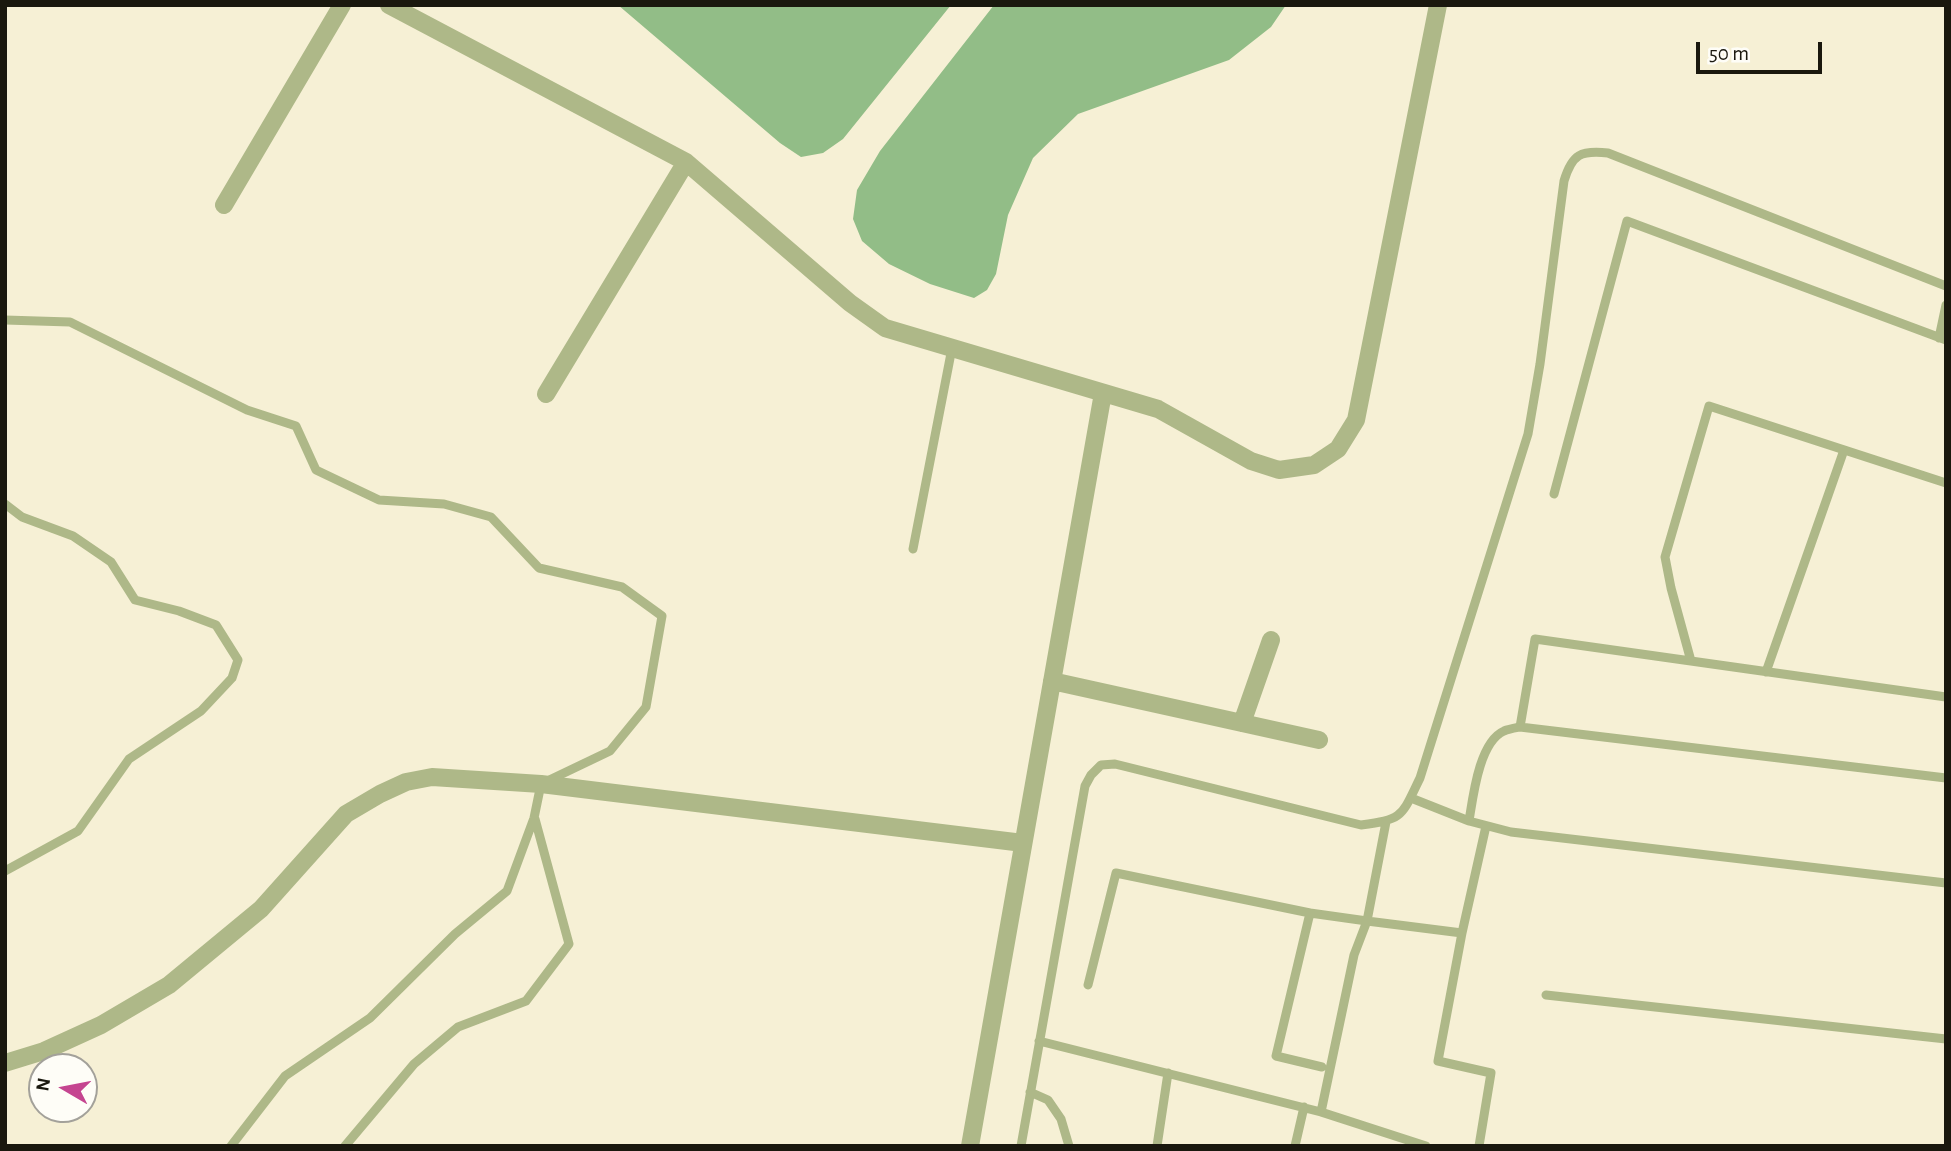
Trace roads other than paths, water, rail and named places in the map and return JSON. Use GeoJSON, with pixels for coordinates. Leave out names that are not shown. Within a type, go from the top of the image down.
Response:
{"type":"FeatureCollection","features":[{"type":"Feature","properties":{"kind":"street"},"geometry":{"type":"LineString","coordinates":[[224,205],[342,5]]}},
{"type":"Feature","properties":{"kind":"street"},"geometry":{"type":"LineString","coordinates":[[390,5],[515,74],[686,162],[850,303],[885,328],[1158,409],[1251,461],[1279,470],[1314,465],[1338,449],[1356,420],[1438,5]]}},
{"type":"Feature","properties":{"kind":"street"},"geometry":{"type":"LineString","coordinates":[[546,394],[686,162]]}},
{"type":"Feature","properties":{"kind":"street"},"geometry":{"type":"LineString","coordinates":[[970,1146],[1103,393]]}},
{"type":"Feature","properties":{"kind":"street"},"geometry":{"type":"LineString","coordinates":[[1242,723],[1271,640]]}},
{"type":"Feature","properties":{"kind":"street"},"geometry":{"type":"LineString","coordinates":[[1052,681],[1319,740]]}},
{"type":"Feature","properties":{"kind":"street"},"geometry":{"type":"LineString","coordinates":[[5,1063],[44,1051],[101,1025],[169,985],[261,909],[346,814],[406,782],[432,778],[541,784],[1023,843]]}},
{"type":"Feature","properties":{"kind":"lane"},"geometry":{"type":"LineString","coordinates":[[1021,1146],[1085,786],[1101,765],[1115,764],[1361,825],[1393,821],[1406,808],[1420,778],[1528,433],[1541,364],[1564,181],[1567,169],[1580,153],[1608,153],[1946,286]]}},
{"type":"Feature","properties":{"kind":"lane"},"geometry":{"type":"LineString","coordinates":[[1553,494],[1627,221],[1942,339],[1946,305]]}},
{"type":"Feature","properties":{"kind":"lane"},"geometry":{"type":"LineString","coordinates":[[5,320],[70,322],[247,410],[296,426],[316,470],[379,500],[444,504],[491,517],[538,568],[622,587],[662,616],[646,707],[610,751],[541,784],[534,818],[507,891],[455,934],[370,1018],[285,1076],[231,1146]]}},
{"type":"Feature","properties":{"kind":"lane"},"geometry":{"type":"LineString","coordinates":[[913,549],[952,348]]}},
{"type":"Feature","properties":{"kind":"lane"},"geometry":{"type":"LineString","coordinates":[[1691,661],[1665,557],[1709,406],[1946,483]]}},
{"type":"Feature","properties":{"kind":"lane"},"geometry":{"type":"LineString","coordinates":[[1766,672],[1844,450]]}},
{"type":"Feature","properties":{"kind":"lane"},"geometry":{"type":"LineString","coordinates":[[5,505],[22,517],[73,536],[111,562],[135,600],[178,611],[216,625],[238,660],[232,678],[201,711],[129,759],[78,831],[5,871]]}},
{"type":"Feature","properties":{"kind":"lane"},"geometry":{"type":"LineString","coordinates":[[1520,727],[1535,639],[1946,697]]}},
{"type":"Feature","properties":{"kind":"lane"},"geometry":{"type":"LineString","coordinates":[[1469,821],[1476,779],[1488,748],[1502,731],[1520,727],[1946,778]]}},
{"type":"Feature","properties":{"kind":"lane"},"geometry":{"type":"LineString","coordinates":[[1410,798],[1469,821],[1511,832],[1946,883]]}},
{"type":"Feature","properties":{"kind":"lane"},"geometry":{"type":"LineString","coordinates":[[345,1146],[414,1064],[458,1027],[526,1001],[569,944],[534,818]]}},
{"type":"Feature","properties":{"kind":"lane"},"geometry":{"type":"LineString","coordinates":[[1321,1112],[1354,955],[1367,920],[1386,822]]}},
{"type":"Feature","properties":{"kind":"lane"},"geometry":{"type":"LineString","coordinates":[[1479,1146],[1491,1073],[1438,1061],[1462,933],[1486,826]]}},
{"type":"Feature","properties":{"kind":"lane"},"geometry":{"type":"LineString","coordinates":[[1088,985],[1116,873],[1310,913],[1462,933]]}},
{"type":"Feature","properties":{"kind":"lane"},"geometry":{"type":"LineString","coordinates":[[1310,913],[1276,1056],[1322,1067]]}},
{"type":"Feature","properties":{"kind":"lane"},"geometry":{"type":"LineString","coordinates":[[1546,995],[1946,1039]]}},
{"type":"Feature","properties":{"kind":"lane"},"geometry":{"type":"LineString","coordinates":[[1040,1041],[1304,1107],[1426,1146]]}},
{"type":"Feature","properties":{"kind":"lane"},"geometry":{"type":"LineString","coordinates":[[1157,1146],[1168,1073]]}},
{"type":"Feature","properties":{"kind":"lane"},"geometry":{"type":"LineString","coordinates":[[1030,1092],[1048,1100],[1061,1119],[1069,1146]]}},
{"type":"Feature","properties":{"kind":"lane"},"geometry":{"type":"LineString","coordinates":[[1295,1146],[1304,1107]]}}]}
